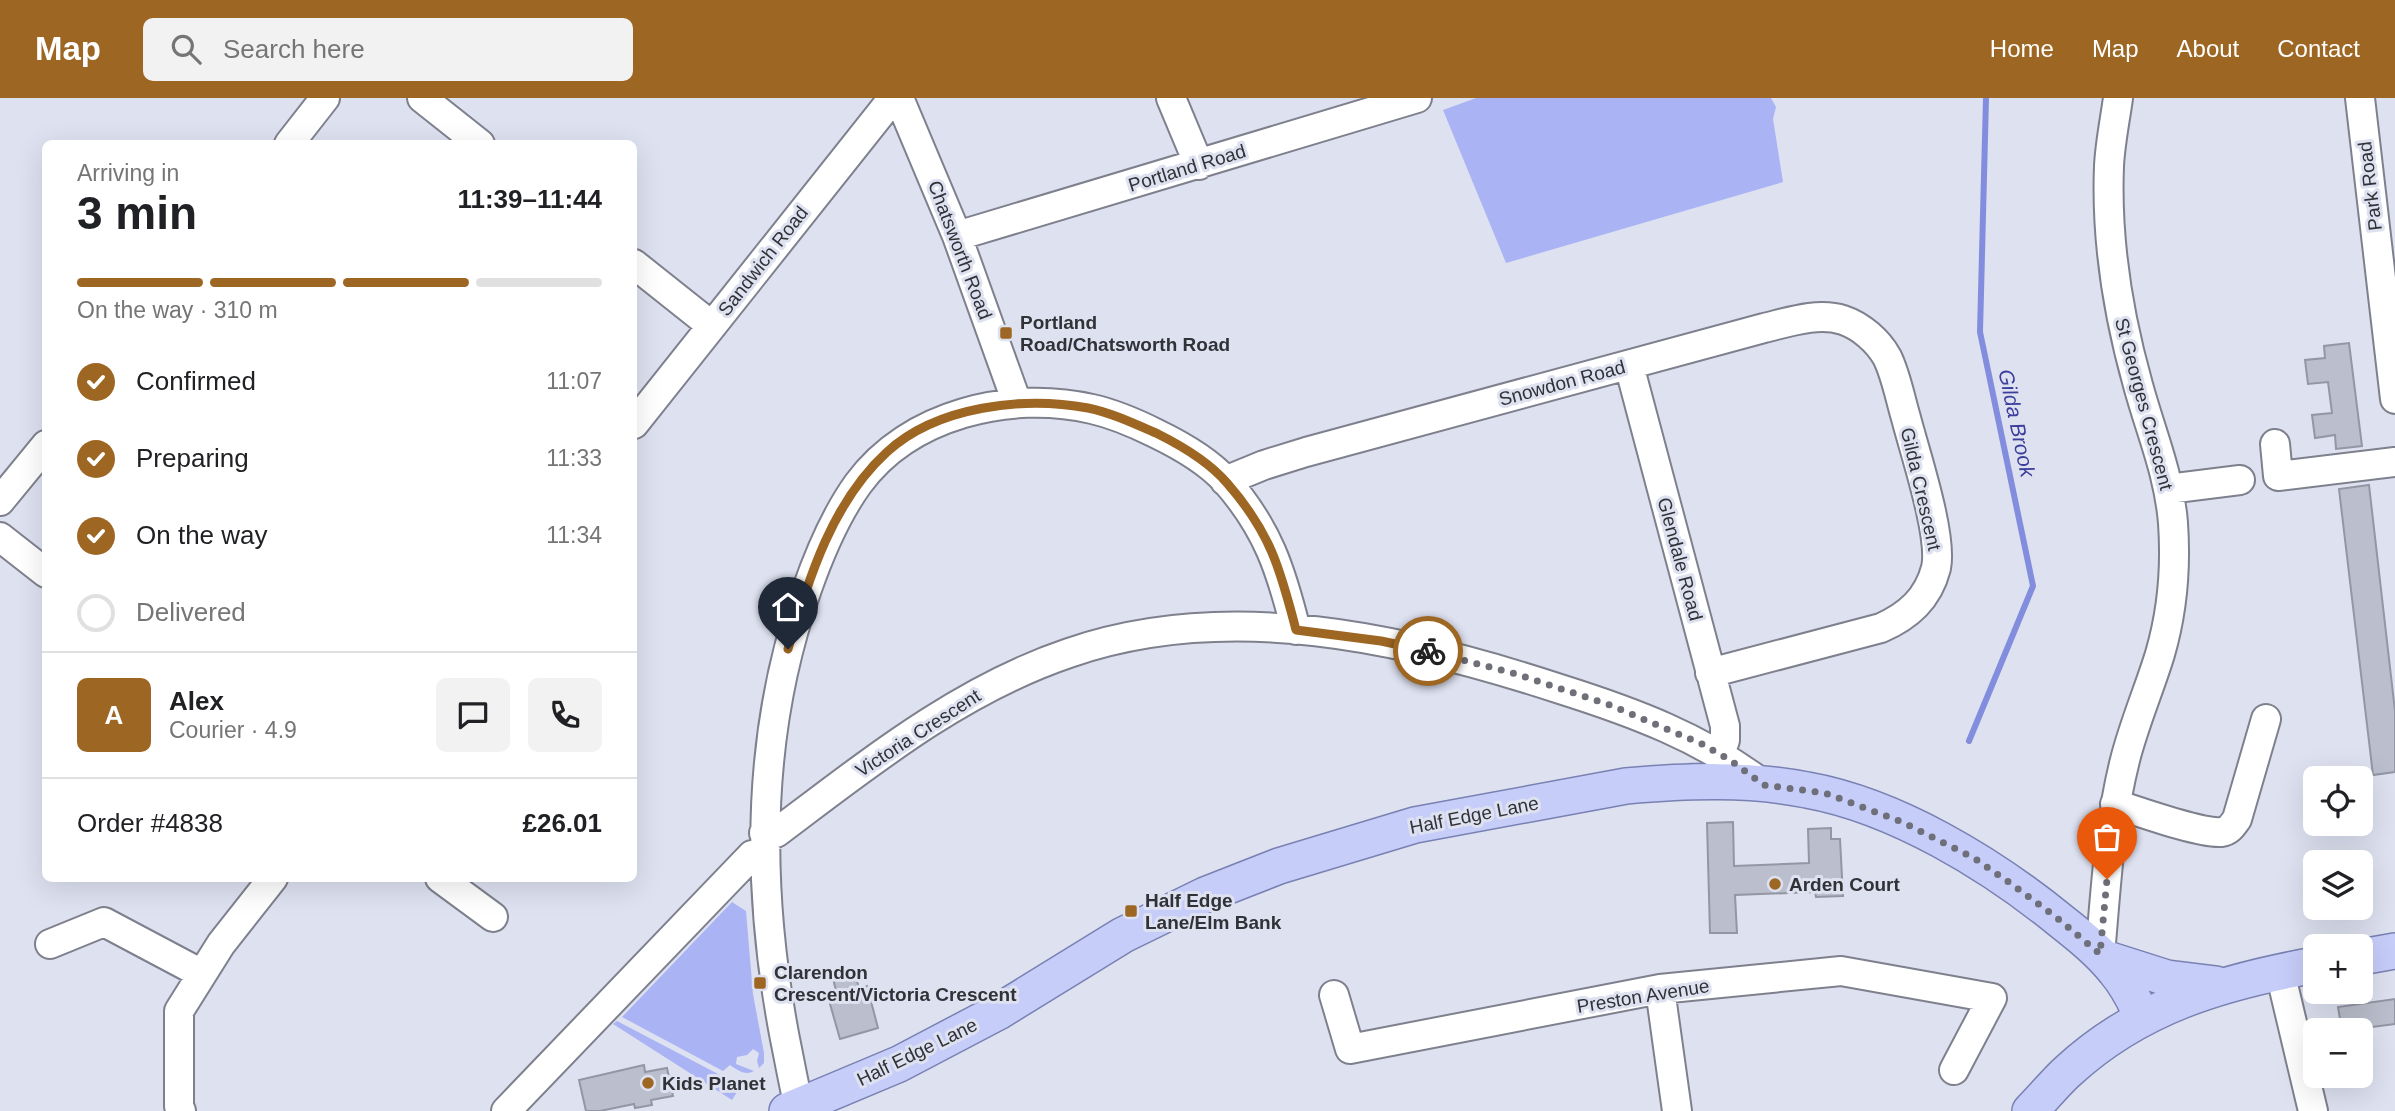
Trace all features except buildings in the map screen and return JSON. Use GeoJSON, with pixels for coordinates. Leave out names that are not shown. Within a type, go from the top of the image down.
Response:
{"type":"FeatureCollection","features":[{"type":"Feature","properties":{"kind":"main road","name":"Half Edge Lane"},"geometry":{"type":"LineString","coordinates":[[795,1110],[899,1064],[998,1012],[1123,935],[1205,895],[1279,866],[1415,825],[1626,786],[1684,782],[1764,785],[1809,790],[1853,802],[1938,839],[1974,858],[2026,894],[2102,956],[2124,983],[2142,1017]]}},
{"type":"Feature","properties":{"kind":"main road"},"geometry":{"type":"LineString","coordinates":[[2373,955],[2395,951]]}},
{"type":"Feature","properties":{"kind":"main road"},"geometry":{"type":"LineString","coordinates":[[2102,956],[2176,980],[2229,984]]}},
{"type":"Feature","properties":{"kind":"main road"},"geometry":{"type":"LineString","coordinates":[[2030,1111],[2067,1071],[2142,1017],[2207,990],[2303,967]]}},
{"type":"Feature","properties":{"kind":"street"},"geometry":{"type":"LineString","coordinates":[[292,140],[325,98]]}},
{"type":"Feature","properties":{"kind":"street"},"geometry":{"type":"LineString","coordinates":[[422,98],[475,140]]}},
{"type":"Feature","properties":{"kind":"street","name":"Sandwich Road"},"geometry":{"type":"LineString","coordinates":[[637,420],[893,98]]}},
{"type":"Feature","properties":{"kind":"street","name":"Chatsworth Road"},"geometry":{"type":"LineString","coordinates":[[900,98],[957,236],[1017,403]]}},
{"type":"Feature","properties":{"kind":"street"},"geometry":{"type":"LineString","coordinates":[[1171,98],[1199,164]]}},
{"type":"Feature","properties":{"kind":"street","name":"Portland Road"},"geometry":{"type":"LineString","coordinates":[[957,236],[1417,98]]}},
{"type":"Feature","properties":{"kind":"street","name":"St Georges Crescent"},"geometry":{"type":"LineString","coordinates":[[2102,956],[2115,804],[2126,756],[2161,651],[2172,590],[2173,524],[2168,489],[2161,454],[2138,386],[2118,303],[2109,231],[2109,164],[2118,98]]}},
{"type":"Feature","properties":{"kind":"street","name":"Park Road"},"geometry":{"type":"LineString","coordinates":[[2360,98],[2393,361],[2395,399]]}},
{"type":"Feature","properties":{"kind":"street"},"geometry":{"type":"LineString","coordinates":[[637,266],[712,326]]}},
{"type":"Feature","properties":{"kind":"street","name":"Snowdon Road"},"geometry":{"type":"LineString","coordinates":[[1226,481],[1306,452],[1764,328],[1816,317],[1843,320],[1858,328],[1878,345],[1888,360]]}},
{"type":"Feature","properties":{"kind":"street","name":"Gilda Crescent"},"geometry":{"type":"LineString","coordinates":[[1710,673],[1881,628],[1909,613],[1927,591],[1936,570],[1936,540],[1888,360]]}},
{"type":"Feature","properties":{"kind":"street","name":"Glendale Road"},"geometry":{"type":"LineString","coordinates":[[1629,365],[1725,726],[1725,740],[1720,754]]}},
{"type":"Feature","properties":{"kind":"street"},"geometry":{"type":"LineString","coordinates":[[795,1110],[767,923],[764,844],[774,722],[788,649],[815,566],[837,517],[870,469],[889,450],[935,423],[1017,403],[1089,408],[1114,415],[1185,449],[1226,481],[1266,537],[1277,561],[1296,630]]}},
{"type":"Feature","properties":{"kind":"street"},"geometry":{"type":"LineString","coordinates":[[2275,444],[2278,476],[2395,462]]}},
{"type":"Feature","properties":{"kind":"street"},"geometry":{"type":"LineString","coordinates":[[0,501],[42,450]]}},
{"type":"Feature","properties":{"kind":"street"},"geometry":{"type":"LineString","coordinates":[[2168,489],[2240,480]]}},
{"type":"Feature","properties":{"kind":"street"},"geometry":{"type":"LineString","coordinates":[[0,537],[42,570]]}},
{"type":"Feature","properties":{"kind":"street","name":"Victoria Crescent"},"geometry":{"type":"LineString","coordinates":[[506,1111],[776,833],[879,756],[952,707],[1044,662],[1116,639],[1164,631],[1254,627],[1381,641],[1513,673],[1610,705],[1677,732],[1720,754],[1764,785]]}},
{"type":"Feature","properties":{"kind":"street"},"geometry":{"type":"LineString","coordinates":[[2115,804],[2206,831],[2221,832],[2231,828],[2237,819],[2266,719]]}},
{"type":"Feature","properties":{"kind":"street"},"geometry":{"type":"LineString","coordinates":[[181,1111],[179,1011],[221,944],[270,882]]}},
{"type":"Feature","properties":{"kind":"street"},"geometry":{"type":"LineString","coordinates":[[445,882],[493,917]]}},
{"type":"Feature","properties":{"kind":"street"},"geometry":{"type":"LineString","coordinates":[[50,944],[104,922],[202,974]]}},
{"type":"Feature","properties":{"kind":"street","name":"Preston Avenue"},"geometry":{"type":"LineString","coordinates":[[1334,995],[1350,1049],[1660,989],[1841,971],[1992,998],[1954,1070]]}},
{"type":"Feature","properties":{"kind":"street"},"geometry":{"type":"LineString","coordinates":[[2280,972],[2313,1111]]}},
{"type":"Feature","properties":{"kind":"street"},"geometry":{"type":"LineString","coordinates":[[1660,989],[1676,1111]]}},
{"type":"Feature","properties":{"kind":"shaded area"},"geometry":{"type":"Polygon","coordinates":[[[1476,98],[1771,98],[1776,107],[1773,119],[1783,182],[1506,263],[1443,110],[1476,98]]]}},
{"type":"Feature","properties":{"kind":"shaded area"},"geometry":{"type":"Polygon","coordinates":[[[732,902],[746,911],[753,994],[764,1053],[764,1063],[759,1068],[759,1053],[753,1049],[747,1055],[737,1057],[736,1064],[754,1071],[747,1073],[730,1065],[723,1071],[622,1017],[732,902]]]}},
{"type":"Feature","properties":{"kind":"shaded area"},"geometry":{"type":"Polygon","coordinates":[[[617,1021],[741,1086],[732,1100],[613,1024],[617,1021]]]}},
{"type":"Feature","properties":{"kind":"waterway","name":"Gilda Brook"},"geometry":{"type":"LineString","coordinates":[[1969,741],[2033,586],[1980,332],[1986,98]]}},
{"type":"Feature","properties":{"kind":"way so far"},"geometry":{"type":"LineString","coordinates":[[1428,651],[1513,673],[1610,705],[1702,744],[1764,785],[1825,793],[1902,822],[1974,858],[2034,899],[2100,954],[2107,879]]}},
{"type":"Feature","properties":{"kind":"place","name":"Portland Road/Chatsworth Road"},"geometry":{"type":"Point","coordinates":[1006,333]}},
{"type":"Feature","properties":{"kind":"place","name":"Arden Court"},"geometry":{"type":"Point","coordinates":[1775,884]}},
{"type":"Feature","properties":{"kind":"place","name":"Half Edge Lane/Elm Bank"},"geometry":{"type":"Point","coordinates":[1131,911]}},
{"type":"Feature","properties":{"kind":"place","name":"Clarendon Crescent/Victoria Crescent"},"geometry":{"type":"Point","coordinates":[760,983]}},
{"type":"Feature","properties":{"kind":"place","name":"Kids Planet"},"geometry":{"type":"Point","coordinates":[648,1083]}},
{"type":"Feature","properties":{"kind":"route"},"geometry":{"type":"LineString","coordinates":[[788,649],[815,566],[837,517],[870,469],[889,450],[935,423],[959,415],[1017,403],[1040,403],[1089,408],[1114,415],[1165,438],[1216,471],[1266,537],[1277,561],[1296,630],[1381,641],[1428,651]]}}]}
